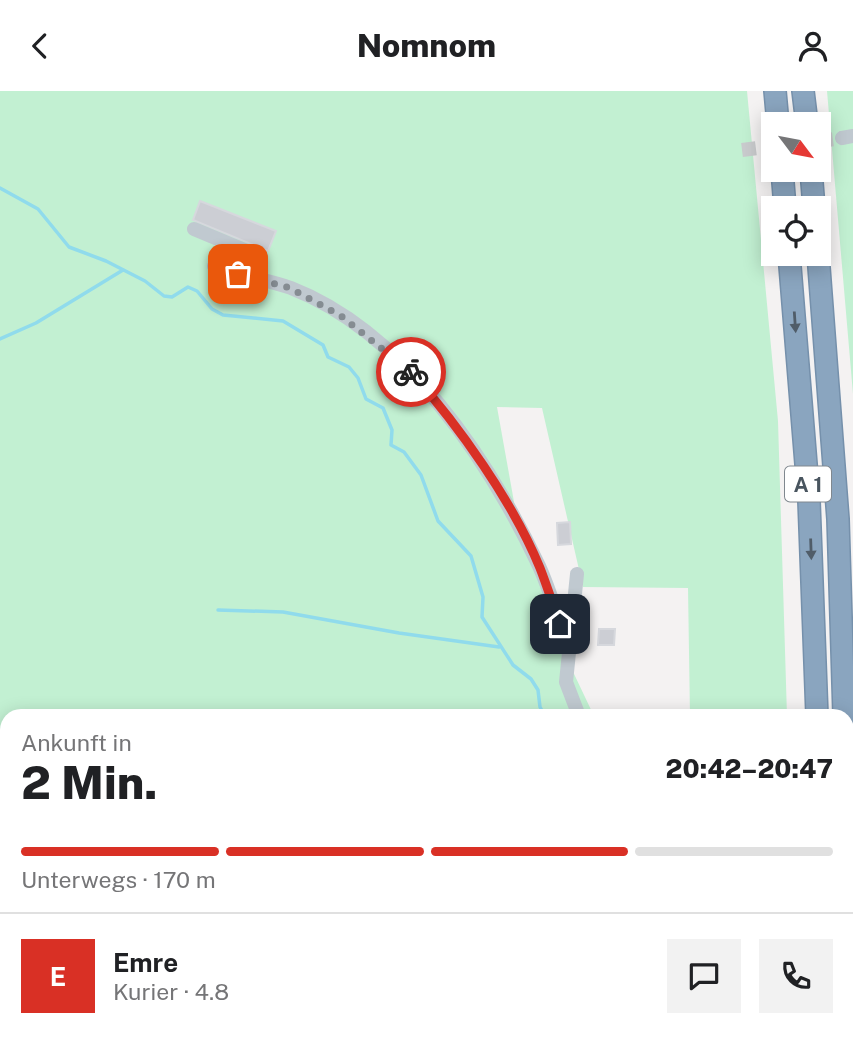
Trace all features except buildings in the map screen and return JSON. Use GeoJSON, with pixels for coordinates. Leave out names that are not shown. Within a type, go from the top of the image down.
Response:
{"type":"FeatureCollection","features":[{"type":"Feature","properties":{"kind":"highway"},"geometry":{"type":"LineString","coordinates":[[775,91],[777,112]]}},
{"type":"Feature","properties":{"kind":"highway"},"geometry":{"type":"LineString","coordinates":[[803,91],[806,112]]}},
{"type":"Feature","properties":{"kind":"highway","name":"A 1"},"geometry":{"type":"LineString","coordinates":[[790,266],[809,501],[817,709]]}},
{"type":"Feature","properties":{"kind":"highway","name":"A 1"},"geometry":{"type":"LineString","coordinates":[[819,266],[831,408],[844,709]]}},
{"type":"Feature","properties":{"kind":"highway"},"geometry":{"type":"LineString","coordinates":[[831,408],[853,516]]}},
{"type":"Feature","properties":{"kind":"lane"},"geometry":{"type":"LineString","coordinates":[[194,229],[261,257]]}},
{"type":"Feature","properties":{"kind":"lane"},"geometry":{"type":"LineString","coordinates":[[227,243],[216,267],[290,288],[341,316],[404,365],[436,401],[492,481],[540,567],[570,651]]}},
{"type":"Feature","properties":{"kind":"lane"},"geometry":{"type":"LineString","coordinates":[[576,709],[566,682],[577,574]]}},
{"type":"Feature","properties":{"kind":"green space"},"geometry":{"type":"Polygon","coordinates":[[[0,91],[747,91],[761,266],[763,266],[778,421],[787,709],[690,709],[688,588],[583,587],[542,408],[497,407],[516,513],[537,555],[556,636],[591,709],[0,709],[0,91]]]}},
{"type":"Feature","properties":{"kind":"green space"},"geometry":{"type":"Polygon","coordinates":[[[827,91],[853,91],[853,394],[831,112],[829,112],[827,91]]]}},
{"type":"Feature","properties":{"kind":"waterway"},"geometry":{"type":"LineString","coordinates":[[0,188],[38,209],[69,247],[106,261],[145,281],[164,296],[172,297],[188,287],[197,291],[212,309],[223,315],[283,321],[323,345],[328,357],[349,367],[358,378],[366,399],[383,408],[392,430],[391,445],[404,452],[421,475],[438,521],[471,556],[483,597],[482,617],[513,665],[531,679],[538,690],[541,709]]}},
{"type":"Feature","properties":{"kind":"waterway"},"geometry":{"type":"LineString","coordinates":[[0,339],[36,323],[123,270]]}},
{"type":"Feature","properties":{"kind":"waterway"},"geometry":{"type":"LineString","coordinates":[[218,610],[283,612],[399,633],[499,647]]}},
{"type":"Feature","properties":{"kind":"tunnel"},"geometry":{"type":"LineString","coordinates":[[831,139],[842,138]]}},
{"type":"Feature","properties":{"kind":"tunnel"},"geometry":{"type":"LineString","coordinates":[[742,150],[761,148]]}},
{"type":"Feature","properties":{"kind":"way so far"},"geometry":{"type":"LineString","coordinates":[[238,274],[290,288],[341,316],[411,372]]}},
{"type":"Feature","properties":{"kind":"route"},"geometry":{"type":"LineString","coordinates":[[411,372],[436,401],[492,481],[540,567],[560,624]]}}]}
